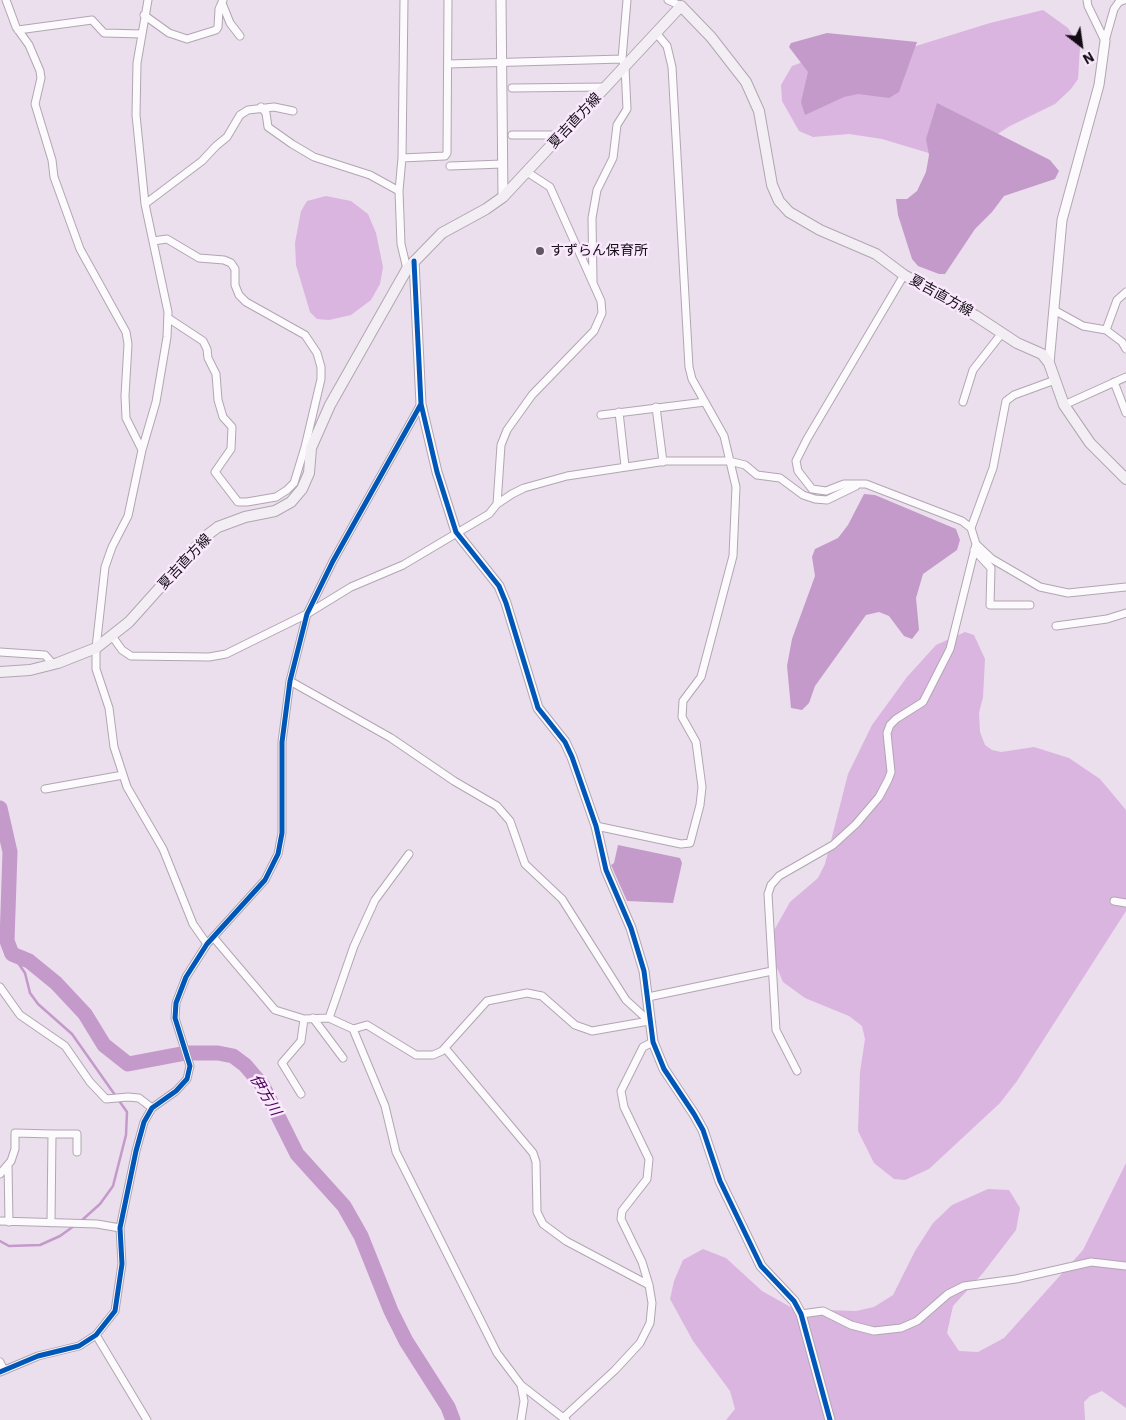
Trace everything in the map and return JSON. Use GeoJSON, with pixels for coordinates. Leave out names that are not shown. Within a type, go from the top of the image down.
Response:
{"type":"FeatureCollection","features":[{"type":"Feature","properties":{"kind":"main road","name":"夏吉直方線"},"geometry":{"type":"LineString","coordinates":[[0,672],[30,670],[53,664],[96,648],[129,622],[206,536],[230,522],[275,511],[291,502],[302,489],[309,473],[308,448],[330,405],[410,265],[442,233],[486,209],[503,197],[607,87],[624,63],[657,34],[682,3],[746,82],[759,111],[772,185],[779,201],[789,212],[820,230],[876,254],[904,275],[976,316],[1017,343],[1042,354],[1049,363]]}},
{"type":"Feature","properties":{"kind":"main road"},"geometry":{"type":"LineString","coordinates":[[1049,363],[1064,404],[1090,443],[1126,479]]}},
{"type":"Feature","properties":{"kind":"street"},"geometry":{"type":"LineString","coordinates":[[6,0],[18,30],[33,54],[40,70],[41,78],[35,104],[52,160],[54,178],[80,249],[126,332],[128,344],[125,396],[126,418],[142,450]]}},
{"type":"Feature","properties":{"kind":"street"},"geometry":{"type":"LineString","coordinates":[[148,0],[144,15],[138,62],[136,115],[145,204],[168,318],[167,337],[156,402],[142,450],[128,516],[112,547],[105,567],[96,648],[96,669],[109,708],[114,747],[123,775],[135,803],[163,849],[193,924],[207,944]]}},
{"type":"Feature","properties":{"kind":"street"},"geometry":{"type":"LineString","coordinates":[[404,0],[402,158],[399,191],[401,244],[410,265],[421,404],[437,472],[456,532],[499,586],[538,708],[565,742],[596,826],[606,870],[631,928],[644,971],[653,1042],[664,1069],[703,1130],[717,1174],[761,1266],[794,1301],[801,1314],[830,1420]]}},
{"type":"Feature","properties":{"kind":"street"},"geometry":{"type":"LineString","coordinates":[[402,158],[446,156],[448,153],[448,0]]}},
{"type":"Feature","properties":{"kind":"street"},"geometry":{"type":"LineString","coordinates":[[501,0],[503,197]]}},
{"type":"Feature","properties":{"kind":"street"},"geometry":{"type":"LineString","coordinates":[[593,284],[592,218],[597,190],[612,158],[617,124],[627,109],[624,63],[627,0]]}},
{"type":"Feature","properties":{"kind":"street"},"geometry":{"type":"LineString","coordinates":[[668,0],[682,3]]}},
{"type":"Feature","properties":{"kind":"street"},"geometry":{"type":"LineString","coordinates":[[1088,0],[1088,6],[1105,41]]}},
{"type":"Feature","properties":{"kind":"street"},"geometry":{"type":"LineString","coordinates":[[1049,363],[1062,220],[1098,85],[1105,41],[1114,9],[1119,2],[1124,0]]}},
{"type":"Feature","properties":{"kind":"street"},"geometry":{"type":"LineString","coordinates":[[144,15],[169,33],[187,39],[216,30],[218,27],[218,9],[223,2]]}},
{"type":"Feature","properties":{"kind":"street"},"geometry":{"type":"LineString","coordinates":[[223,2],[230,22],[240,36]]}},
{"type":"Feature","properties":{"kind":"street"},"geometry":{"type":"LineString","coordinates":[[18,30],[92,20],[104,33],[142,34]]}},
{"type":"Feature","properties":{"kind":"street"},"geometry":{"type":"LineString","coordinates":[[596,826],[681,844],[690,843],[700,805],[702,787],[696,742],[682,717],[683,701],[701,677],[733,556],[736,487],[724,436],[692,379],[689,367],[672,67],[668,46],[657,34]]}},
{"type":"Feature","properties":{"kind":"street"},"geometry":{"type":"LineString","coordinates":[[448,64],[502,62],[624,63]]}},
{"type":"Feature","properties":{"kind":"street"},"geometry":{"type":"LineString","coordinates":[[512,88],[607,87]]}},
{"type":"Feature","properties":{"kind":"street"},"geometry":{"type":"LineString","coordinates":[[261,107],[266,113],[268,127],[292,144],[314,157],[370,175],[399,191]]}},
{"type":"Feature","properties":{"kind":"street"},"geometry":{"type":"LineString","coordinates":[[145,204],[202,161],[227,137],[240,115],[248,110],[261,107],[285,108],[293,111]]}},
{"type":"Feature","properties":{"kind":"street"},"geometry":{"type":"LineString","coordinates":[[512,135],[562,134]]}},
{"type":"Feature","properties":{"kind":"street"},"geometry":{"type":"LineString","coordinates":[[450,166],[502,164]]}},
{"type":"Feature","properties":{"kind":"street"},"geometry":{"type":"LineString","coordinates":[[497,504],[501,445],[507,430],[532,395],[594,331],[602,313],[601,301],[550,187],[527,172]]}},
{"type":"Feature","properties":{"kind":"street"},"geometry":{"type":"LineString","coordinates":[[153,242],[167,239],[200,258],[224,260],[231,263],[235,269],[235,285],[243,298],[305,336],[317,353],[321,367],[321,379],[308,448],[294,483],[287,490],[276,497],[238,502],[214,472],[231,449],[232,427],[223,417],[218,400],[216,374],[203,342],[168,318]]}},
{"type":"Feature","properties":{"kind":"street"},"geometry":{"type":"LineString","coordinates":[[904,275],[807,439],[796,461],[800,476],[812,489],[826,492],[844,484],[866,484],[881,488],[962,521],[971,528]]}},
{"type":"Feature","properties":{"kind":"street"},"geometry":{"type":"LineString","coordinates":[[1106,330],[1117,300],[1126,292]]}},
{"type":"Feature","properties":{"kind":"street"},"geometry":{"type":"LineString","coordinates":[[1054,310],[1084,326],[1106,330],[1122,342],[1126,349]]}},
{"type":"Feature","properties":{"kind":"street"},"geometry":{"type":"LineString","coordinates":[[963,402],[973,370],[1002,333]]}},
{"type":"Feature","properties":{"kind":"street"},"geometry":{"type":"LineString","coordinates":[[1064,404],[1126,377]]}},
{"type":"Feature","properties":{"kind":"street"},"geometry":{"type":"LineString","coordinates":[[1030,605],[990,605],[991,568],[975,547],[971,528],[993,468],[1006,401],[1014,395],[1054,380]]}},
{"type":"Feature","properties":{"kind":"street"},"geometry":{"type":"LineString","coordinates":[[1114,382],[1126,412]]}},
{"type":"Feature","properties":{"kind":"street"},"geometry":{"type":"LineString","coordinates":[[601,415],[705,402]]}},
{"type":"Feature","properties":{"kind":"street"},"geometry":{"type":"LineString","coordinates":[[0,1362],[2,1371],[38,1356],[79,1346],[96,1335],[115,1311],[122,1264],[120,1228],[144,1122],[152,1108],[176,1091],[187,1079],[190,1066],[175,1018],[176,1003],[186,977],[207,944],[265,880],[278,854],[282,833],[282,742],[290,681],[307,614],[333,561],[421,404]]}},
{"type":"Feature","properties":{"kind":"street"},"geometry":{"type":"LineString","coordinates":[[656,407],[663,462]]}},
{"type":"Feature","properties":{"kind":"street"},"geometry":{"type":"LineString","coordinates":[[619,412],[625,466]]}},
{"type":"Feature","properties":{"kind":"street"},"geometry":{"type":"LineString","coordinates":[[112,636],[122,650],[132,656],[208,657],[226,654],[307,614],[351,587],[403,565],[489,514],[497,504],[524,488],[568,476],[625,466],[663,462],[729,461],[745,465],[757,475],[780,478],[803,495],[815,499],[827,500],[858,485]]}},
{"type":"Feature","properties":{"kind":"street"},"geometry":{"type":"LineString","coordinates":[[975,547],[1040,587],[1068,593],[1126,586]]}},
{"type":"Feature","properties":{"kind":"street"},"geometry":{"type":"LineString","coordinates":[[796,1071],[776,1030],[768,894],[771,885],[779,876],[833,845],[856,824],[888,780],[891,772],[887,734],[890,725],[923,702],[950,649],[975,547]]}},
{"type":"Feature","properties":{"kind":"street"},"geometry":{"type":"LineString","coordinates":[[1056,626],[1107,619],[1126,613]]}},
{"type":"Feature","properties":{"kind":"street"},"geometry":{"type":"LineString","coordinates":[[0,652],[45,655],[53,664]]}},
{"type":"Feature","properties":{"kind":"street"},"geometry":{"type":"LineString","coordinates":[[290,681],[391,738],[454,781],[497,806],[510,821],[525,864],[562,899],[626,1000],[649,1021]]}},
{"type":"Feature","properties":{"kind":"street"},"geometry":{"type":"LineString","coordinates":[[45,789],[123,775]]}},
{"type":"Feature","properties":{"kind":"street"},"geometry":{"type":"LineString","coordinates":[[329,1018],[354,946],[375,900],[409,854]]}},
{"type":"Feature","properties":{"kind":"street"},"geometry":{"type":"LineString","coordinates":[[1114,901],[1126,903]]}},
{"type":"Feature","properties":{"kind":"street"},"geometry":{"type":"LineString","coordinates":[[214,938],[275,1010],[304,1019],[329,1018],[353,1029],[367,1025],[416,1055],[433,1055],[445,1048],[487,1001],[527,993],[542,996],[575,1025],[592,1031],[649,1021]]}},
{"type":"Feature","properties":{"kind":"street"},"geometry":{"type":"LineString","coordinates":[[648,997],[772,971]]}},
{"type":"Feature","properties":{"kind":"street"},"geometry":{"type":"LineString","coordinates":[[0,987],[20,1015],[65,1046],[90,1082],[106,1099],[140,1098],[152,1108]]}},
{"type":"Feature","properties":{"kind":"street"},"geometry":{"type":"LineString","coordinates":[[313,1018],[343,1058]]}},
{"type":"Feature","properties":{"kind":"street"},"geometry":{"type":"LineString","coordinates":[[301,1094],[282,1063],[301,1041],[304,1019]]}},
{"type":"Feature","properties":{"kind":"street"},"geometry":{"type":"LineString","coordinates":[[353,1029],[385,1106],[396,1152],[497,1353],[521,1385],[564,1419],[640,1343],[650,1322],[652,1303],[649,1286],[642,1262],[621,1219],[622,1211],[631,1202],[650,1173],[649,1159],[624,1107],[621,1091],[643,1047],[653,1042]]}},
{"type":"Feature","properties":{"kind":"street"},"geometry":{"type":"LineString","coordinates":[[445,1048],[533,1153],[536,1162],[537,1212],[543,1224],[566,1241],[649,1286]]}},
{"type":"Feature","properties":{"kind":"street"},"geometry":{"type":"LineString","coordinates":[[0,1174],[8,1165],[15,1148],[15,1133],[77,1134],[76,1152]]}},
{"type":"Feature","properties":{"kind":"street"},"geometry":{"type":"LineString","coordinates":[[51,1223],[52,1134]]}},
{"type":"Feature","properties":{"kind":"street"},"geometry":{"type":"LineString","coordinates":[[8,1165],[9,1222]]}},
{"type":"Feature","properties":{"kind":"street"},"geometry":{"type":"LineString","coordinates":[[0,1222],[70,1223],[120,1228]]}},
{"type":"Feature","properties":{"kind":"street"},"geometry":{"type":"LineString","coordinates":[[801,1314],[823,1311],[851,1325],[874,1331],[901,1328],[917,1321],[948,1294],[964,1286],[1016,1279],[1091,1262],[1126,1266]]}},
{"type":"Feature","properties":{"kind":"street"},"geometry":{"type":"LineString","coordinates":[[96,1335],[147,1420]]}},
{"type":"Feature","properties":{"kind":"street"},"geometry":{"type":"LineString","coordinates":[[521,1385],[524,1401],[521,1420]]}},
{"type":"Feature","properties":{"kind":"shaded area"},"geometry":{"type":"Polygon","coordinates":[[[1043,10],[1068,28],[1080,47],[1078,79],[1071,89],[1055,104],[1010,126],[985,142],[932,154],[882,139],[849,134],[813,137],[799,131],[782,101],[781,85],[792,66],[803,62],[916,46],[990,23],[1043,10]]]}},
{"type":"Feature","properties":{"kind":"shaded area"},"geometry":{"type":"Polygon","coordinates":[[[827,33],[917,42],[899,92],[889,98],[858,94],[844,97],[805,115],[801,102],[808,72],[789,47],[791,43],[827,33]]]}},
{"type":"Feature","properties":{"kind":"shaded area"},"geometry":{"type":"Polygon","coordinates":[[[937,103],[1050,160],[1059,171],[1055,179],[1004,196],[992,212],[975,229],[945,274],[939,274],[918,266],[912,259],[898,215],[896,199],[907,199],[917,191],[926,172],[929,155],[926,139],[937,103]]]}},
{"type":"Feature","properties":{"kind":"shaded area"},"geometry":{"type":"Polygon","coordinates":[[[326,196],[351,201],[368,214],[376,233],[383,267],[380,284],[371,300],[351,315],[329,320],[317,319],[310,312],[296,265],[295,243],[301,211],[307,201],[326,196]]]}},
{"type":"Feature","properties":{"kind":"shaded area"},"geometry":{"type":"Polygon","coordinates":[[[864,494],[875,495],[956,529],[960,540],[957,550],[923,574],[916,598],[919,630],[912,639],[904,636],[889,616],[879,612],[866,615],[815,686],[809,703],[802,710],[791,708],[787,666],[792,639],[815,576],[812,557],[815,549],[838,538],[848,525],[864,494]]]}},
{"type":"Feature","properties":{"kind":"shaded area"},"geometry":{"type":"Polygon","coordinates":[[[965,632],[974,635],[985,659],[983,697],[979,713],[980,732],[985,745],[992,750],[1001,752],[1034,747],[1069,758],[1100,779],[1126,810],[1126,911],[1017,1081],[1000,1103],[929,1169],[905,1180],[894,1179],[874,1163],[858,1131],[860,1072],[865,1039],[862,1026],[849,1016],[805,998],[783,982],[772,956],[772,934],[790,902],[818,878],[825,864],[848,774],[872,725],[907,677],[936,645],[965,632]]]}},
{"type":"Feature","properties":{"kind":"shaded area"},"geometry":{"type":"Polygon","coordinates":[[[618,845],[680,858],[682,863],[673,903],[627,901],[611,865],[614,863],[618,845]]]}},
{"type":"Feature","properties":{"kind":"shaded area"},"geometry":{"type":"Polygon","coordinates":[[[1126,1163],[1126,1408],[1102,1391],[1090,1396],[1084,1402],[1085,1420],[726,1420],[735,1409],[730,1391],[693,1341],[670,1299],[674,1281],[683,1260],[703,1249],[726,1258],[762,1291],[794,1309],[856,1311],[874,1307],[893,1295],[915,1251],[933,1223],[952,1205],[988,1189],[1009,1190],[1020,1208],[1016,1230],[983,1273],[953,1306],[947,1333],[959,1351],[978,1352],[1004,1338],[1083,1250],[1126,1163]]]}},
{"type":"Feature","properties":{"kind":"waterway","name":"伊方川"},"geometry":{"type":"LineString","coordinates":[[0,808],[10,852],[7,941],[12,954],[29,961],[56,983],[85,1014],[104,1045],[128,1064],[186,1053],[218,1053],[233,1056],[245,1065],[263,1086],[297,1154],[344,1206],[361,1236],[391,1311],[406,1341],[448,1407],[453,1420]]}},
{"type":"Feature","properties":{"kind":"waterway"},"geometry":{"type":"LineString","coordinates":[[12,954],[25,973],[30,993],[38,1004],[72,1034],[127,1112],[126,1135],[113,1186],[100,1204],[81,1221]]}},
{"type":"Feature","properties":{"kind":"waterway"},"geometry":{"type":"LineString","coordinates":[[0,1241],[9,1246],[40,1245],[60,1236],[74,1226]]}},
{"type":"Feature","properties":{"kind":"cycle path"},"geometry":{"type":"LineString","coordinates":[[414,261],[421,404],[437,472],[456,532],[499,586],[538,708],[565,742],[572,757],[596,826],[606,870],[631,928],[644,971],[653,1042],[664,1069],[703,1130],[720,1181],[761,1266],[794,1301],[801,1314],[830,1420]]}},
{"type":"Feature","properties":{"kind":"cycle path"},"geometry":{"type":"LineString","coordinates":[[0,1372],[38,1356],[79,1346],[96,1335],[115,1311],[122,1264],[120,1228],[144,1122],[152,1108],[176,1091],[187,1079],[190,1066],[175,1018],[176,1003],[186,977],[207,944],[265,880],[278,854],[282,833],[282,742],[290,681],[307,614],[333,561],[421,404]]}},
{"type":"Feature","properties":{"kind":"place","name":"すずらん保育所"},"geometry":{"type":"Point","coordinates":[540,251]}}]}
